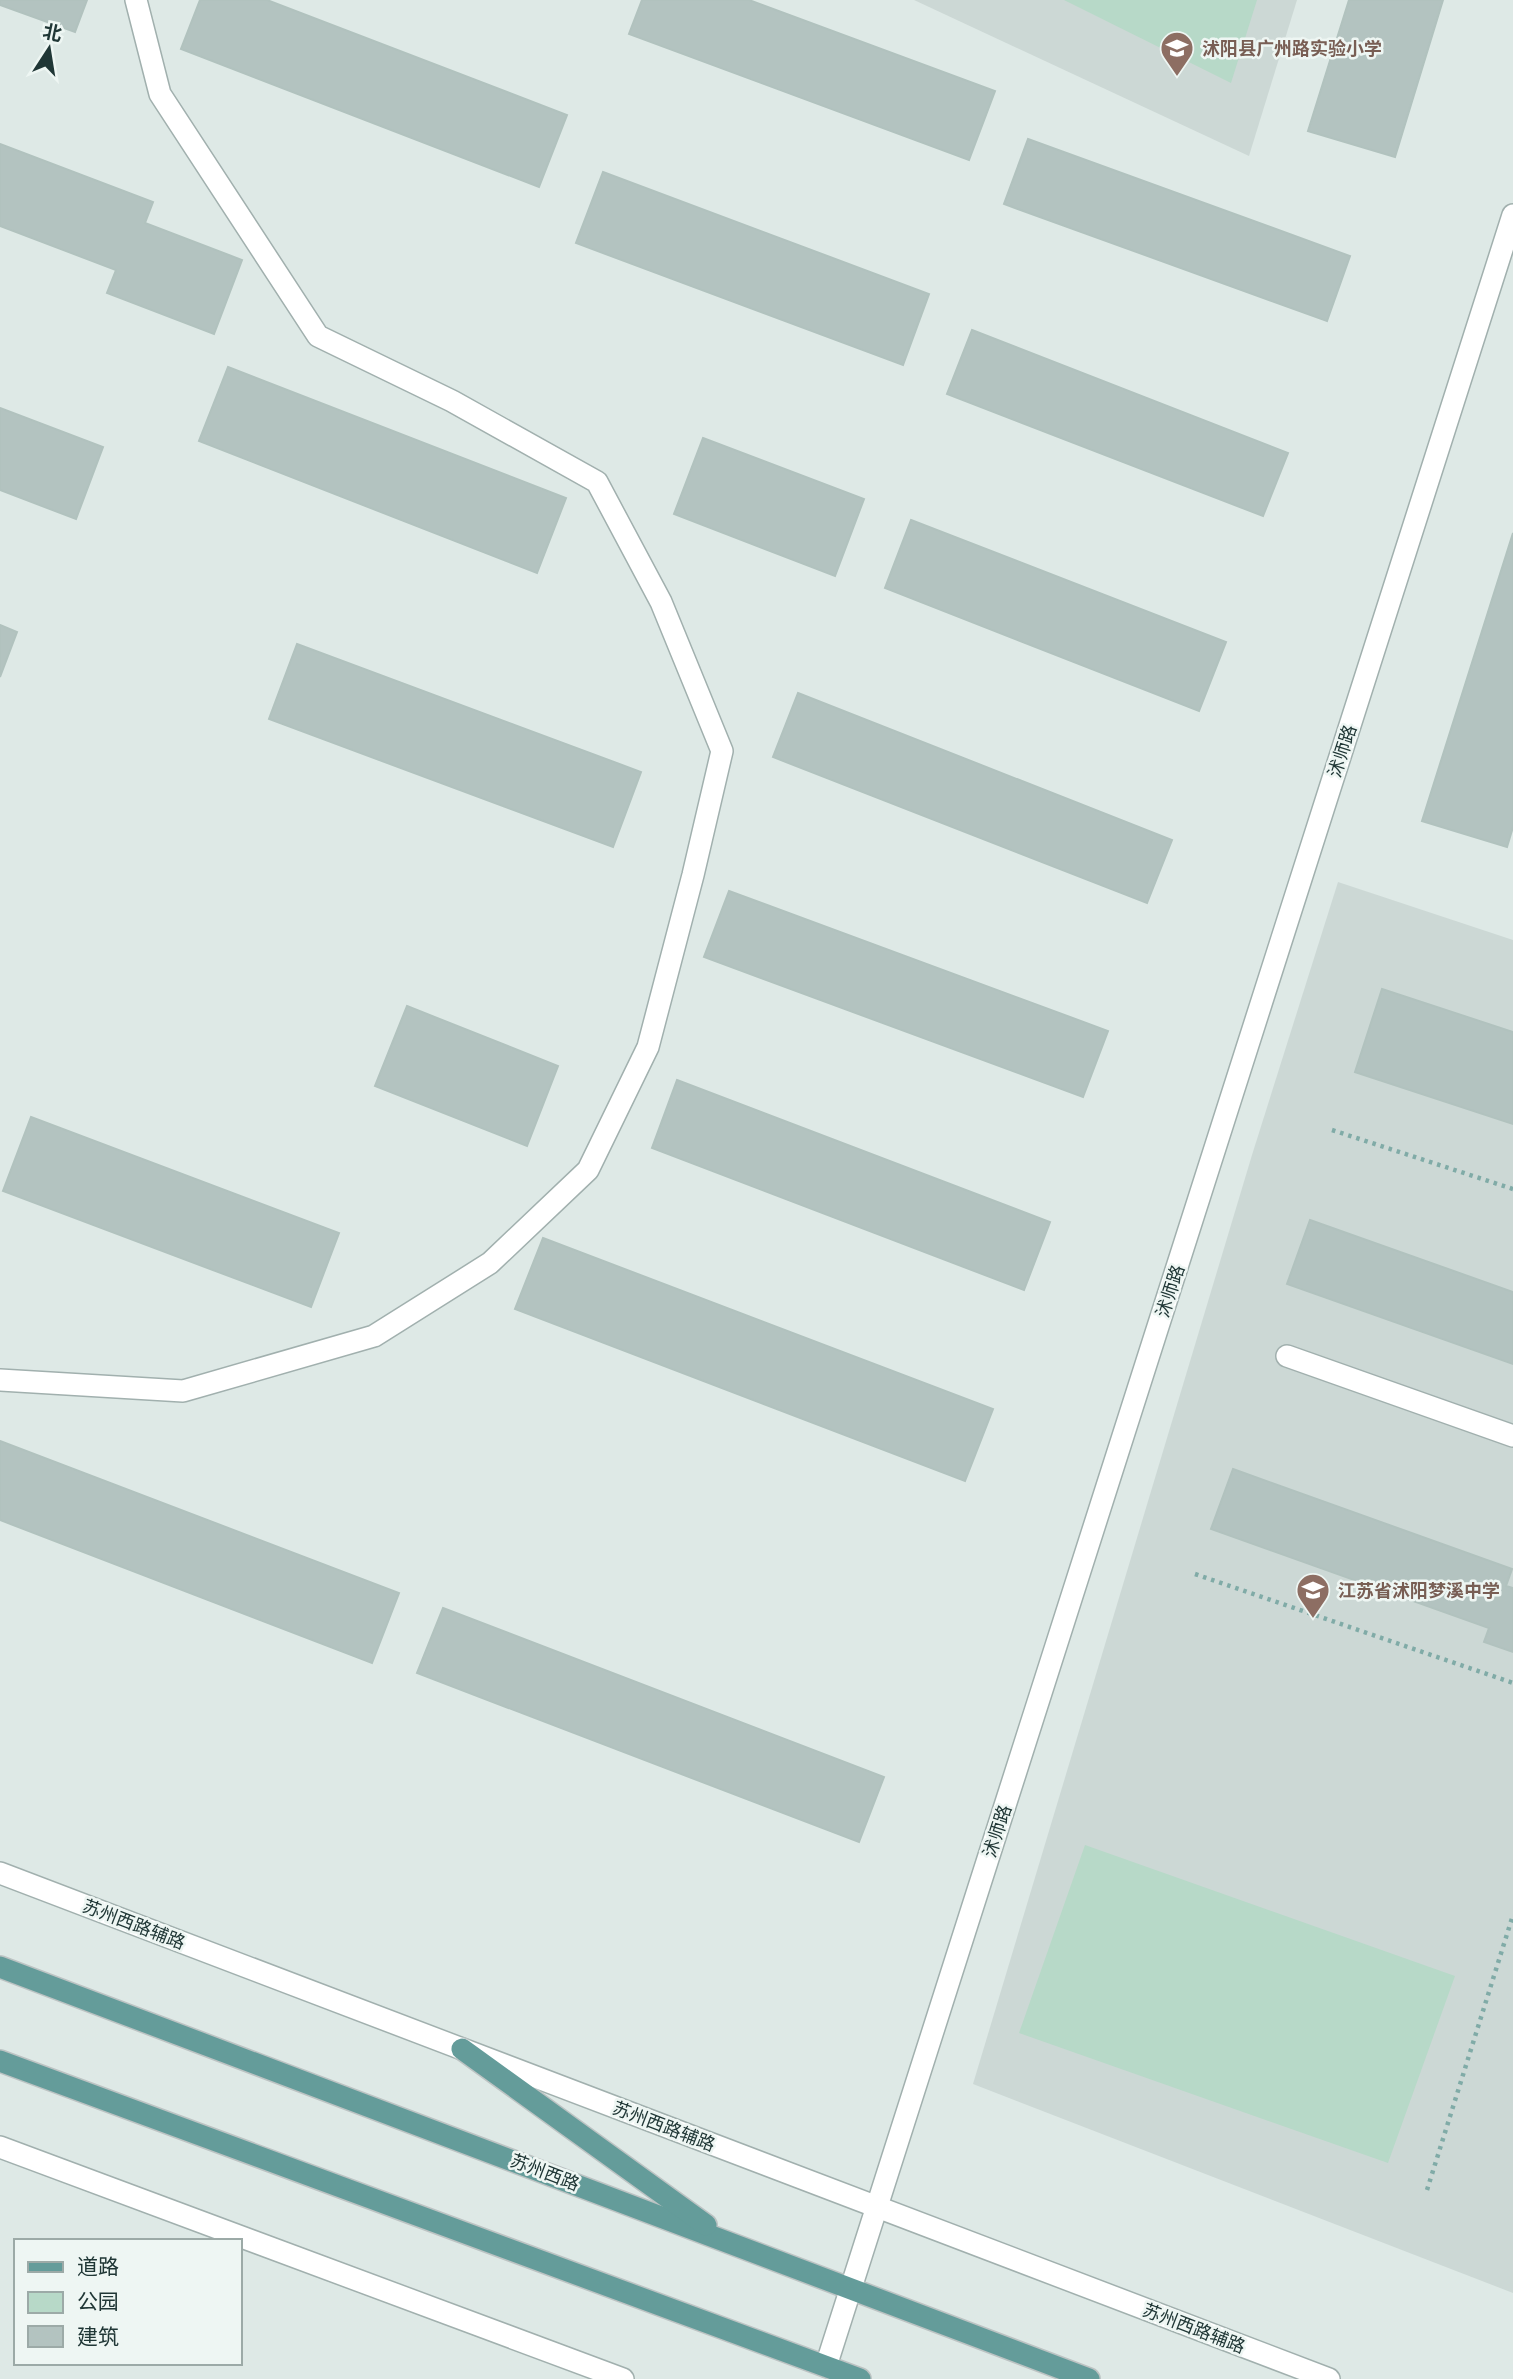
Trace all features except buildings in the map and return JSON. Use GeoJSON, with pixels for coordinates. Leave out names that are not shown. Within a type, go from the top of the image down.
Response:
{"type":"FeatureCollection","features":[{"type":"Feature","properties":{"kind":"main road","name":"苏州西路"},"geometry":{"type":"LineString","coordinates":[[0,1967],[1089,2379]]}},
{"type":"Feature","properties":{"kind":"main road"},"geometry":{"type":"LineString","coordinates":[[462,2049],[728,2241]]}},
{"type":"Feature","properties":{"kind":"main road"},"geometry":{"type":"LineString","coordinates":[[0,2061],[860,2379]]}},
{"type":"Feature","properties":{"kind":"street"},"geometry":{"type":"LineString","coordinates":[[0,1380],[183,1391],[374,1336],[490,1264],[588,1170],[648,1047],[722,751],[661,601],[597,482],[452,401],[318,336],[160,94],[136,0]]}},
{"type":"Feature","properties":{"kind":"street","name":"沭师路"},"geometry":{"type":"LineString","coordinates":[[826,2366],[1513,215]]}},
{"type":"Feature","properties":{"kind":"street"},"geometry":{"type":"LineString","coordinates":[[1287,1356],[1513,1436]]}},
{"type":"Feature","properties":{"kind":"street","name":"苏州西路辅路"},"geometry":{"type":"LineString","coordinates":[[0,1873],[1329,2379]]}},
{"type":"Feature","properties":{"kind":"street"},"geometry":{"type":"LineString","coordinates":[[0,2147],[623,2379]]}},
{"type":"Feature","properties":{"kind":"path"},"geometry":{"type":"LineString","coordinates":[[1332,1130],[1513,1189]]}},
{"type":"Feature","properties":{"kind":"path"},"geometry":{"type":"LineString","coordinates":[[1195,1574],[1513,1683]]}},
{"type":"Feature","properties":{"kind":"path"},"geometry":{"type":"LineString","coordinates":[[1427,2190],[1513,1916]]}},
{"type":"Feature","properties":{"kind":"shaded area","name":"沭阳县广州路实验小学"},"geometry":{"type":"Polygon","coordinates":[[[914,0],[1297,0],[1249,156],[914,0]]]}},
{"type":"Feature","properties":{"kind":"shaded area","name":"江苏省沭阳梦溪中学"},"geometry":{"type":"Polygon","coordinates":[[[1338,882],[1513,940],[1513,2293],[973,2084],[1252,1155],[1338,882]]]}},
{"type":"Feature","properties":{"kind":"green space"},"geometry":{"type":"Polygon","coordinates":[[[1064,0],[1257,0],[1231,83],[1064,0]]]}},
{"type":"Feature","properties":{"kind":"green space"},"geometry":{"type":"Polygon","coordinates":[[[1085,1845],[1455,1976],[1388,2163],[1019,2033],[1085,1845]]]}},
{"type":"Feature","properties":{"kind":"place","name":"沭阳县广州路实验小学"},"geometry":{"type":"Point","coordinates":[1177,78]}},
{"type":"Feature","properties":{"kind":"place","name":"江苏省沭阳梦溪中学"},"geometry":{"type":"Point","coordinates":[1313,1620]}}]}
